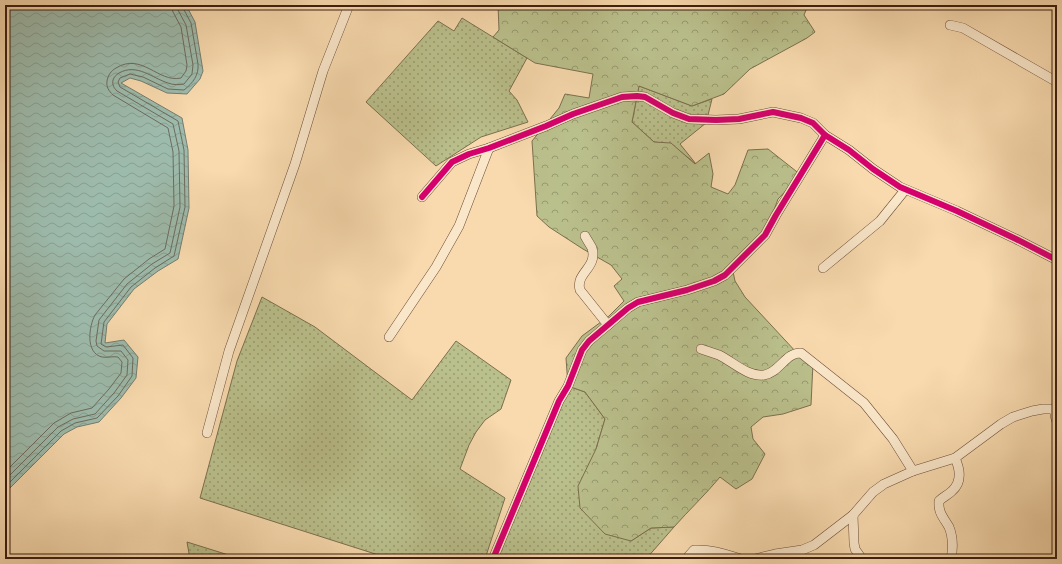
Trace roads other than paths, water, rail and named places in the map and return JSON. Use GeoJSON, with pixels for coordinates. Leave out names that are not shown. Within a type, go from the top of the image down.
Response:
{"type":"FeatureCollection","features":[{"type":"Feature","properties":{"kind":"street"},"geometry":{"type":"LineString","coordinates":[[207,433],[230,351],[295,164],[323,71],[349,5]]}},
{"type":"Feature","properties":{"kind":"street"},"geometry":{"type":"LineString","coordinates":[[950,25],[963,28],[1057,82]]}},
{"type":"Feature","properties":{"kind":"street"},"geometry":{"type":"LineString","coordinates":[[422,196],[452,162],[469,154],[489,148],[573,114],[622,97],[636,96],[645,97],[673,113],[688,119],[739,119],[773,112],[801,118],[813,123],[825,135],[849,150],[873,169],[905,190],[1016,238],[1057,260]]}},
{"type":"Feature","properties":{"kind":"street"},"geometry":{"type":"LineString","coordinates":[[493,559],[559,402],[568,386],[582,350],[589,341],[628,308],[638,302],[692,288],[714,281],[725,275],[765,235],[825,135]]}},
{"type":"Feature","properties":{"kind":"street"},"geometry":{"type":"LineString","coordinates":[[389,337],[436,267],[459,226],[489,148]]}},
{"type":"Feature","properties":{"kind":"street"},"geometry":{"type":"LineString","coordinates":[[823,268],[880,221],[905,190]]}},
{"type":"Feature","properties":{"kind":"street"},"geometry":{"type":"LineString","coordinates":[[585,236],[592,248],[592,258],[591,264],[580,280],[580,290],[608,325]]}},
{"type":"Feature","properties":{"kind":"street"},"geometry":{"type":"LineString","coordinates":[[701,349],[718,355],[754,375],[766,375],[778,368],[793,354],[801,353],[864,403],[893,439],[913,472]]}},
{"type":"Feature","properties":{"kind":"street"},"geometry":{"type":"LineString","coordinates":[[755,559],[802,550],[814,545],[852,515],[873,492],[884,484],[913,472],[955,458],[1001,424],[1013,417],[1032,411],[1056,407],[1055,417],[1057,422]]}},
{"type":"Feature","properties":{"kind":"street"},"geometry":{"type":"LineString","coordinates":[[951,559],[953,551],[952,538],[938,508],[939,501],[953,491],[958,483],[959,470],[955,458]]}},
{"type":"Feature","properties":{"kind":"street"},"geometry":{"type":"LineString","coordinates":[[852,515],[855,549],[862,559]]}},
{"type":"Feature","properties":{"kind":"street"},"geometry":{"type":"LineString","coordinates":[[686,559],[694,550],[704,550],[741,559]]}},
{"type":"Feature","properties":{"kind":"water"},"geometry":{"type":"Polygon","coordinates":[[[5,5],[186,5],[195,22],[203,71],[200,79],[187,94],[167,93],[141,81],[130,78],[121,83],[182,118],[188,150],[189,208],[178,259],[158,271],[134,289],[107,324],[105,343],[124,340],[138,357],[136,378],[121,398],[99,422],[77,427],[64,434],[5,493],[5,5]]]}}]}
